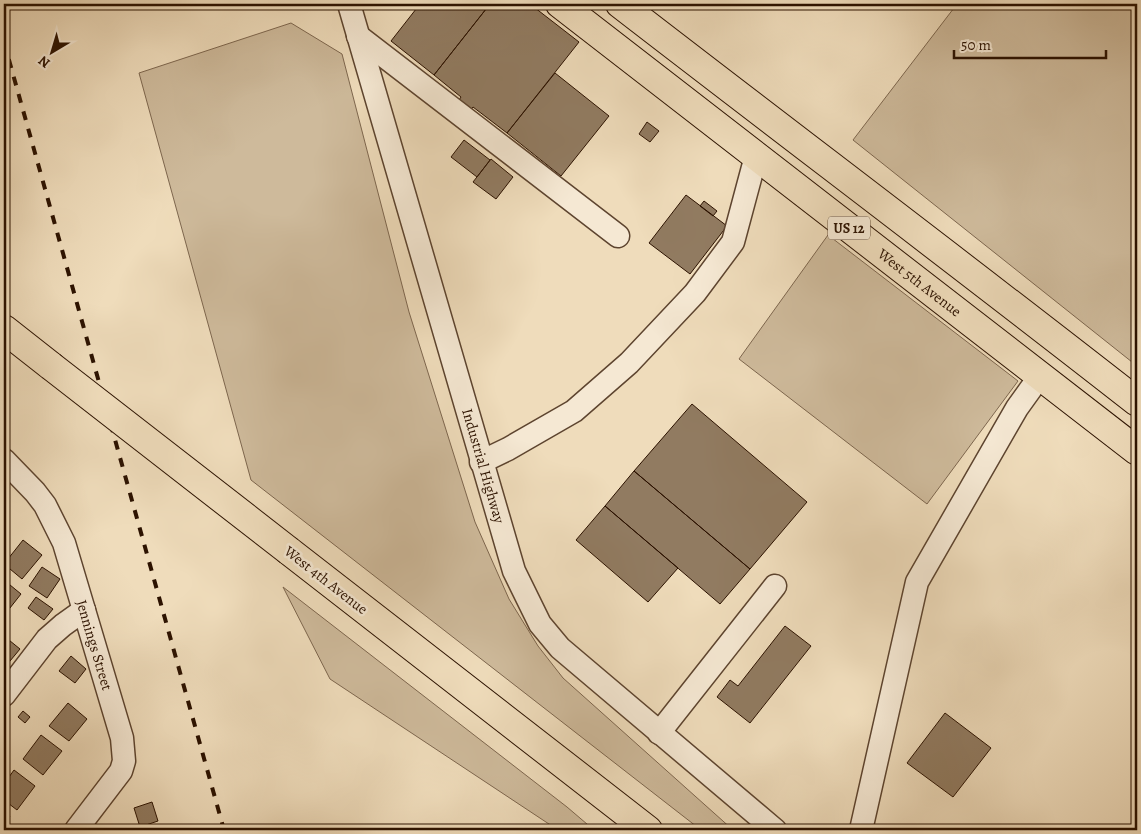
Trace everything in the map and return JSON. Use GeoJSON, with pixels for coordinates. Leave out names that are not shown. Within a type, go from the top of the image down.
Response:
{"type":"FeatureCollection","features":[{"type":"Feature","properties":{"kind":"main road","name":"West 5th Avenue"},"geometry":{"type":"LineString","coordinates":[[560,4],[1137,451]]}},
{"type":"Feature","properties":{"kind":"main road","name":"US 12"},"geometry":{"type":"LineString","coordinates":[[620,4],[1137,402]]}},
{"type":"Feature","properties":{"kind":"main road"},"geometry":{"type":"LineString","coordinates":[[624,54],[647,25]]}},
{"type":"Feature","properties":{"kind":"main road","name":"West 4th Avenue"},"geometry":{"type":"LineString","coordinates":[[4,330],[648,830]]}},
{"type":"Feature","properties":{"kind":"main road"},"geometry":{"type":"LineString","coordinates":[[1040,376],[1064,345]]}},
{"type":"Feature","properties":{"kind":"street","name":"Industrial Highway"},"geometry":{"type":"LineString","coordinates":[[349,4],[514,571],[540,624],[560,648],[775,830]]}},
{"type":"Feature","properties":{"kind":"street"},"geometry":{"type":"LineString","coordinates":[[358,36],[618,236]]}},
{"type":"Feature","properties":{"kind":"street"},"geometry":{"type":"LineString","coordinates":[[481,462],[508,449],[574,411],[629,363],[695,292],[733,242],[756,156]]}},
{"type":"Feature","properties":{"kind":"street"},"geometry":{"type":"LineString","coordinates":[[861,830],[917,582],[1017,408],[1040,376]]}},
{"type":"Feature","properties":{"kind":"street","name":"Jennings Street"},"geometry":{"type":"LineString","coordinates":[[5,464],[35,492],[53,520],[64,543],[122,738],[124,761],[121,771],[76,830]]}},
{"type":"Feature","properties":{"kind":"street"},"geometry":{"type":"LineString","coordinates":[[659,733],[775,586]]}},
{"type":"Feature","properties":{"kind":"street"},"geometry":{"type":"LineString","coordinates":[[4,695],[47,639],[84,610]]}},
{"type":"Feature","properties":{"kind":"shaded area"},"geometry":{"type":"Polygon","coordinates":[[[957,4],[1137,4],[1137,366],[853,140],[957,4]]]}},
{"type":"Feature","properties":{"kind":"shaded area"},"geometry":{"type":"Polygon","coordinates":[[[291,23],[342,54],[409,312],[475,522],[509,599],[538,646],[563,678],[733,830],[701,830],[251,480],[139,73],[291,23]]]}},
{"type":"Feature","properties":{"kind":"shaded area"},"geometry":{"type":"Polygon","coordinates":[[[828,235],[1018,381],[927,504],[739,359],[828,235]]]}},
{"type":"Feature","properties":{"kind":"shaded area"},"geometry":{"type":"Polygon","coordinates":[[[283,587],[594,830],[558,830],[330,679],[283,587]]]}},
{"type":"Feature","properties":{"kind":"building"},"geometry":{"type":"Polygon","coordinates":[[[420,4],[490,4],[434,75],[391,41],[420,4]]]}},
{"type":"Feature","properties":{"kind":"building"},"geometry":{"type":"Polygon","coordinates":[[[490,4],[530,4],[579,42],[507,133],[473,107],[467,115],[455,106],[461,97],[434,75],[490,4]]]}},
{"type":"Feature","properties":{"kind":"building"},"geometry":{"type":"Polygon","coordinates":[[[555,73],[609,116],[561,176],[507,133],[555,73]]]}},
{"type":"Feature","properties":{"kind":"building"},"geometry":{"type":"Polygon","coordinates":[[[647,122],[659,131],[650,142],[639,134],[647,122]]]}},
{"type":"Feature","properties":{"kind":"building"},"geometry":{"type":"Polygon","coordinates":[[[464,140],[490,160],[477,177],[451,157],[464,140]]]}},
{"type":"Feature","properties":{"kind":"building"},"geometry":{"type":"Polygon","coordinates":[[[491,159],[513,177],[496,199],[473,182],[491,159]]]}},
{"type":"Feature","properties":{"kind":"building"},"geometry":{"type":"Polygon","coordinates":[[[686,195],[727,226],[690,274],[649,243],[686,195]]]}},
{"type":"Feature","properties":{"kind":"building"},"geometry":{"type":"Polygon","coordinates":[[[704,201],[717,211],[713,216],[700,206],[704,201]]]}},
{"type":"Feature","properties":{"kind":"building"},"geometry":{"type":"Polygon","coordinates":[[[692,404],[807,502],[750,569],[634,471],[692,404]]]}},
{"type":"Feature","properties":{"kind":"building"},"geometry":{"type":"Polygon","coordinates":[[[634,471],[750,569],[720,604],[605,506],[634,471]]]}},
{"type":"Feature","properties":{"kind":"building"},"geometry":{"type":"Polygon","coordinates":[[[605,506],[678,568],[648,602],[576,540],[605,506]]]}},
{"type":"Feature","properties":{"kind":"building"},"geometry":{"type":"Polygon","coordinates":[[[23,540],[42,555],[22,579],[4,564],[23,540]]]}},
{"type":"Feature","properties":{"kind":"building"},"geometry":{"type":"Polygon","coordinates":[[[42,567],[60,579],[47,598],[29,586],[42,567]]]}},
{"type":"Feature","properties":{"kind":"building"},"geometry":{"type":"Polygon","coordinates":[[[4,580],[21,594],[6,613],[4,611],[4,580]]]}},
{"type":"Feature","properties":{"kind":"building"},"geometry":{"type":"Polygon","coordinates":[[[36,597],[53,609],[44,620],[28,608],[36,597]]]}},
{"type":"Feature","properties":{"kind":"building"},"geometry":{"type":"Polygon","coordinates":[[[785,626],[811,646],[750,723],[717,697],[730,680],[738,686],[785,626]]]}},
{"type":"Feature","properties":{"kind":"building"},"geometry":{"type":"Polygon","coordinates":[[[4,636],[20,649],[5,667],[4,666],[4,636]]]}},
{"type":"Feature","properties":{"kind":"building"},"geometry":{"type":"Polygon","coordinates":[[[71,656],[86,669],[75,683],[59,671],[71,656]]]}},
{"type":"Feature","properties":{"kind":"building"},"geometry":{"type":"Polygon","coordinates":[[[68,703],[87,719],[69,741],[49,726],[68,703]]]}},
{"type":"Feature","properties":{"kind":"building"},"geometry":{"type":"Polygon","coordinates":[[[23,711],[30,717],[25,723],[18,717],[23,711]]]}},
{"type":"Feature","properties":{"kind":"building"},"geometry":{"type":"Polygon","coordinates":[[[945,713],[991,748],[953,797],[907,763],[945,713]]]}},
{"type":"Feature","properties":{"kind":"building"},"geometry":{"type":"Polygon","coordinates":[[[41,735],[62,751],[43,775],[23,759],[41,735]]]}},
{"type":"Feature","properties":{"kind":"building"},"geometry":{"type":"Polygon","coordinates":[[[14,770],[35,786],[17,810],[4,800],[4,784],[14,770]]]}},
{"type":"Feature","properties":{"kind":"building"},"geometry":{"type":"Polygon","coordinates":[[[152,802],[158,821],[140,827],[134,808],[152,802]]]}},
{"type":"Feature","properties":{"kind":"building"},"geometry":{"type":"Polygon","coordinates":[[[4,812],[10,816],[4,824],[4,812]]]}},
{"type":"Feature","properties":{"kind":"railway"},"geometry":{"type":"LineString","coordinates":[[4,42],[224,830]]}}]}
